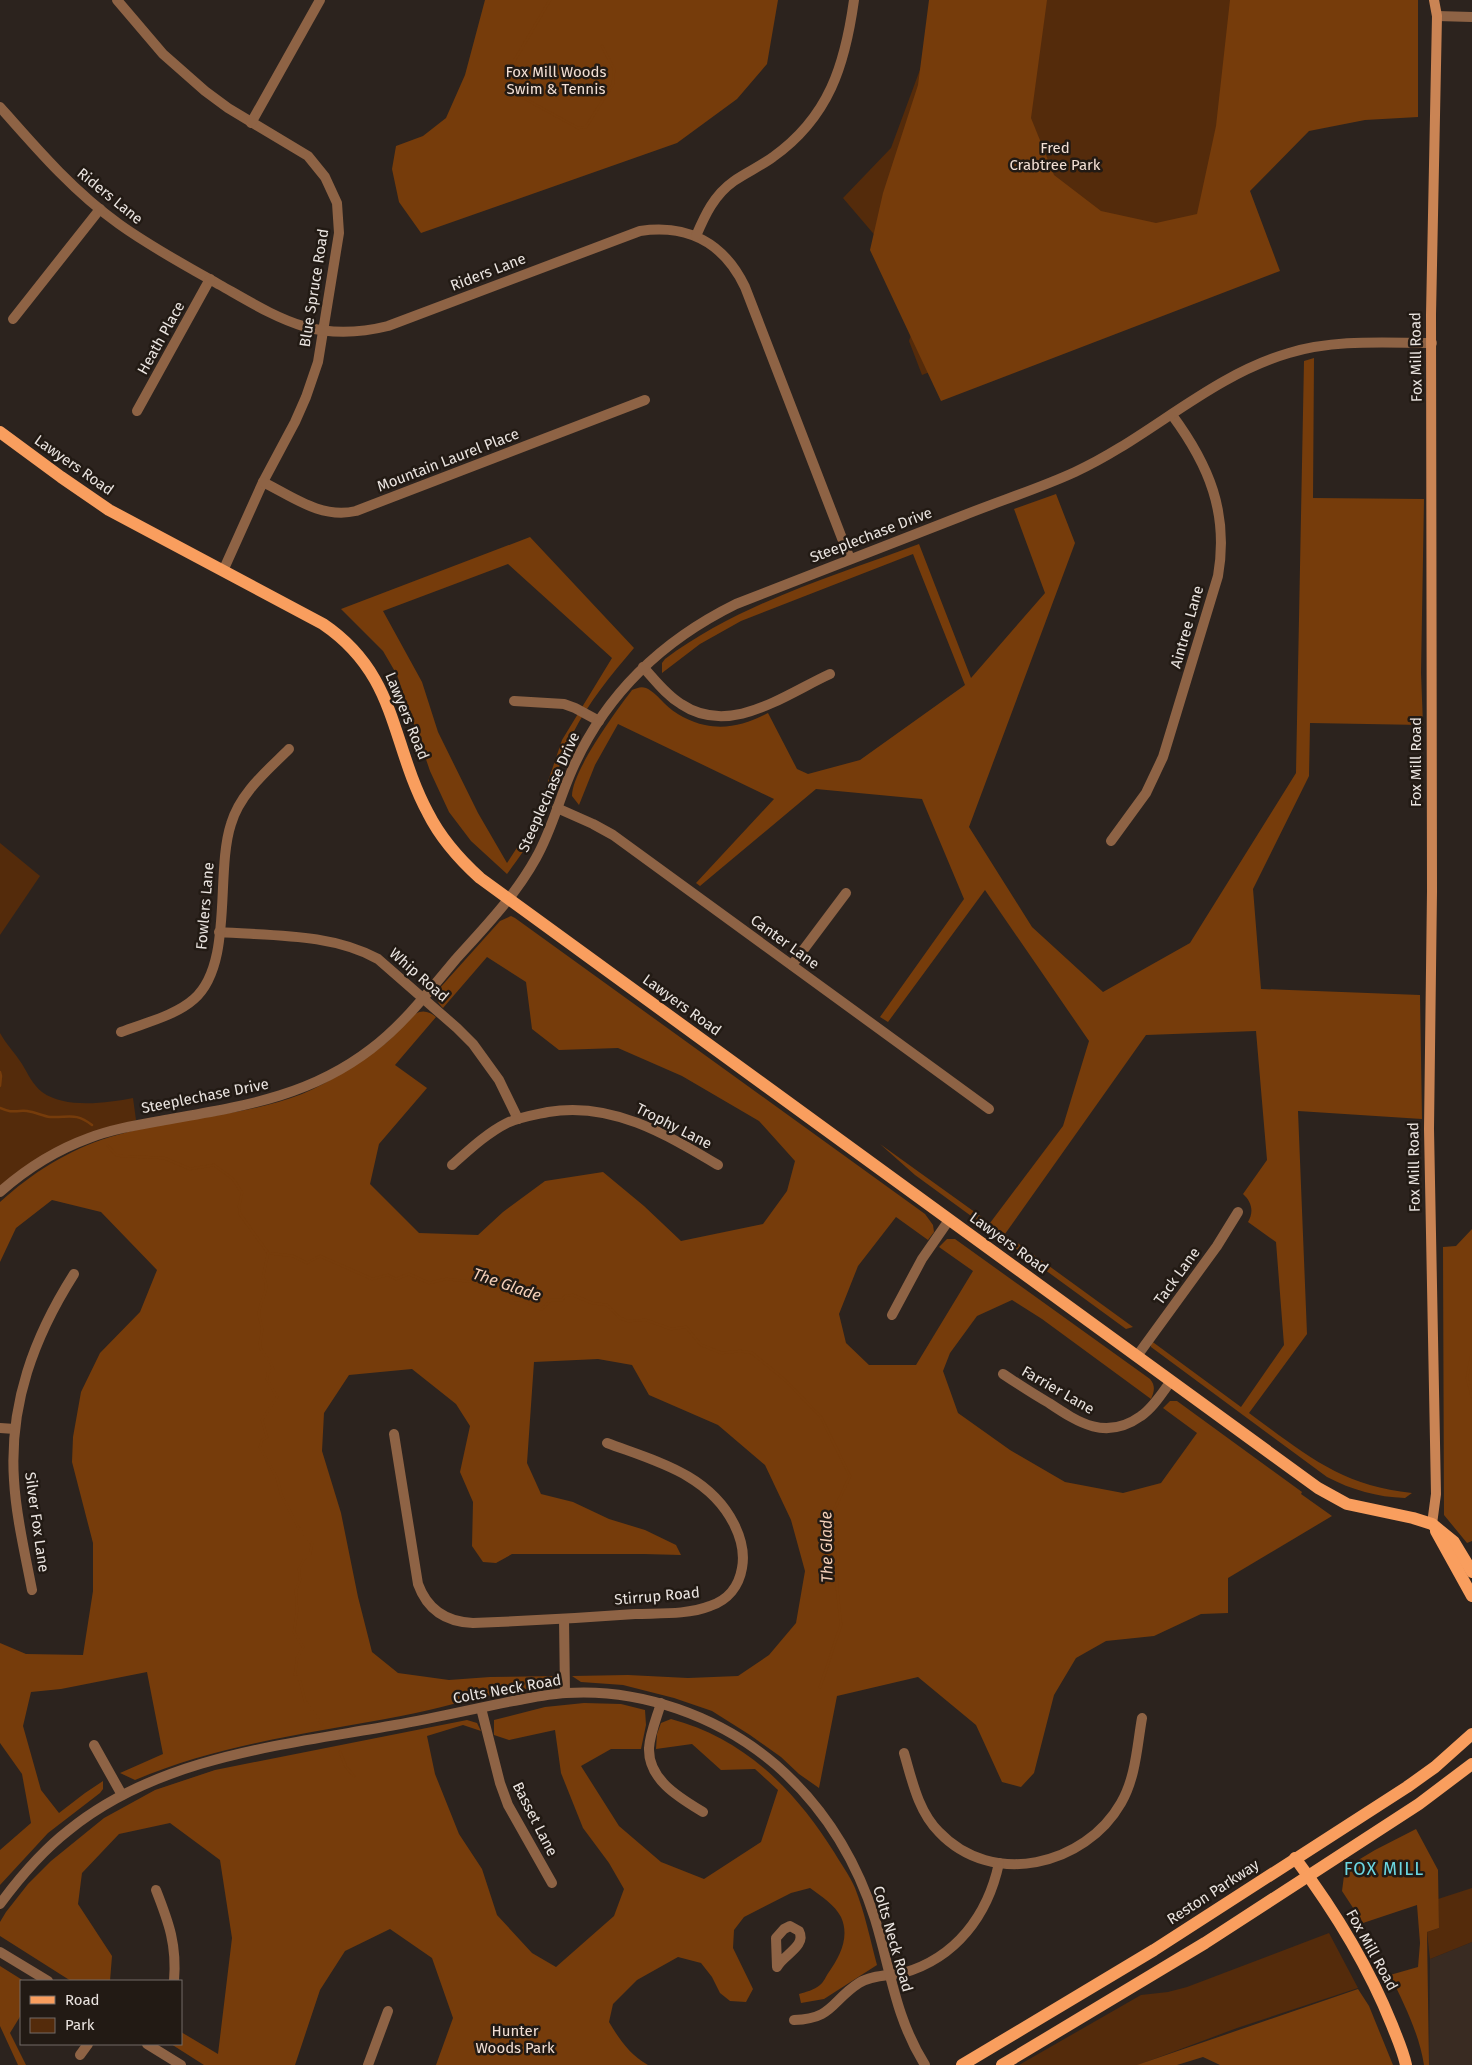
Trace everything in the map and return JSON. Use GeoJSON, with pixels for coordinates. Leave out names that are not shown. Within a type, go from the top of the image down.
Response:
{"type":"FeatureCollection","features":[{"type":"Feature","properties":{"kind":"main road","name":"Fox Mill Road"},"geometry":{"type":"LineString","coordinates":[[1432,1524],[1436,1494],[1429,1129],[1432,891],[1431,314],[1437,16],[1434,0]]}},
{"type":"Feature","properties":{"kind":"main road","name":"Lawyers Road"},"geometry":{"type":"LineString","coordinates":[[0,432],[60,477],[109,510],[323,624],[345,640],[363,660],[381,689],[419,795],[439,833],[464,864],[508,900],[1330,1496],[1361,1508],[1413,1518],[1432,1524],[1454,1542],[1472,1572]]}},
{"type":"Feature","properties":{"kind":"main road"},"geometry":{"type":"LineString","coordinates":[[1432,1524],[1456,1564],[1472,1596]]}},
{"type":"Feature","properties":{"kind":"main road","name":"Reston Parkway"},"geometry":{"type":"LineString","coordinates":[[962,2065],[1154,1950],[1414,1782],[1435,1767],[1472,1734]]}},
{"type":"Feature","properties":{"kind":"main road"},"geometry":{"type":"LineString","coordinates":[[1002,2065],[1155,1974],[1419,1804],[1472,1764]]}},
{"type":"Feature","properties":{"kind":"main road","name":"Fox Mill Road"},"geometry":{"type":"LineString","coordinates":[[1295,1858],[1328,1904],[1368,1972],[1384,2006],[1406,2065]]}},
{"type":"Feature","properties":{"kind":"street","name":"Blue Spruce Road"},"geometry":{"type":"LineString","coordinates":[[116,0],[164,54],[212,97],[251,123],[308,156],[318,166],[332,190],[339,218],[339,233],[318,362],[295,422],[263,482],[223,571]]}},
{"type":"Feature","properties":{"kind":"street"},"geometry":{"type":"LineString","coordinates":[[251,123],[320,0]]}},
{"type":"Feature","properties":{"kind":"street"},"geometry":{"type":"LineString","coordinates":[[696,236],[706,212],[725,189],[785,148],[818,112],[844,56],[854,0]]}},
{"type":"Feature","properties":{"kind":"street"},"geometry":{"type":"LineString","coordinates":[[1437,16],[1472,17]]}},
{"type":"Feature","properties":{"kind":"street","name":"Riders Lane"},"geometry":{"type":"LineString","coordinates":[[0,107],[61,175],[100,209],[153,247],[280,318],[304,328],[351,334],[388,326],[640,231],[669,229],[696,236],[721,253],[739,275],[850,560]]}},
{"type":"Feature","properties":{"kind":"street"},"geometry":{"type":"LineString","coordinates":[[13,319],[100,209]]}},
{"type":"Feature","properties":{"kind":"street","name":"Heath Place"},"geometry":{"type":"LineString","coordinates":[[137,411],[210,280]]}},
{"type":"Feature","properties":{"kind":"street","name":"Steeplechase Drive"},"geometry":{"type":"LineString","coordinates":[[0,1192],[41,1161],[88,1138],[138,1125],[262,1102],[286,1095],[329,1076],[372,1049],[392,1031],[508,900],[536,858],[546,838],[572,770],[599,721],[625,686],[643,667],[682,634],[711,616],[736,604],[1073,473],[1115,452],[1235,375],[1291,352],[1319,346],[1360,342],[1432,343]]}},
{"type":"Feature","properties":{"kind":"street","name":"Mountain Laurel Place"},"geometry":{"type":"LineString","coordinates":[[263,482],[316,510],[337,514],[356,511],[645,400]]}},
{"type":"Feature","properties":{"kind":"street","name":"Aintree Lane"},"geometry":{"type":"LineString","coordinates":[[1110,841],[1146,794],[1163,757],[1218,576],[1220,562],[1220,519],[1214,490],[1191,440],[1172,415]]}},
{"type":"Feature","properties":{"kind":"street"},"geometry":{"type":"LineString","coordinates":[[643,667],[669,696],[680,704],[697,713],[716,717],[742,714],[762,707],[830,674]]}},
{"type":"Feature","properties":{"kind":"street"},"geometry":{"type":"LineString","coordinates":[[514,701],[564,704],[599,721]]}},
{"type":"Feature","properties":{"kind":"street","name":"Fowlers Lane"},"geometry":{"type":"LineString","coordinates":[[121,1032],[174,1011],[194,999],[203,990],[216,959],[225,847],[231,822],[246,795],[289,749]]}},
{"type":"Feature","properties":{"kind":"street","name":"Canter Lane"},"geometry":{"type":"LineString","coordinates":[[557,808],[613,835],[988,1108]]}},
{"type":"Feature","properties":{"kind":"street"},"geometry":{"type":"LineString","coordinates":[[792,965],[846,893]]}},
{"type":"Feature","properties":{"kind":"street","name":"Whip Road"},"geometry":{"type":"LineString","coordinates":[[219,932],[332,941],[348,945],[378,959],[392,969],[422,998],[458,1028],[473,1044],[499,1080],[518,1119]]}},
{"type":"Feature","properties":{"kind":"street","name":"Trophy Lane"},"geometry":{"type":"LineString","coordinates":[[452,1165],[494,1131],[518,1119],[560,1110],[605,1112],[641,1124],[718,1165]]}},
{"type":"Feature","properties":{"kind":"street","name":"Tack Lane"},"geometry":{"type":"LineString","coordinates":[[1138,1356],[1217,1246],[1238,1212]]}},
{"type":"Feature","properties":{"kind":"street"},"geometry":{"type":"LineString","coordinates":[[892,1315],[917,1267],[950,1220]]}},
{"type":"Feature","properties":{"kind":"street","name":"Silver Fox Lane"},"geometry":{"type":"LineString","coordinates":[[32,1590],[14,1479],[15,1429],[20,1398],[35,1347],[47,1320],[74,1274]]}},
{"type":"Feature","properties":{"kind":"street","name":"Farrier Lane"},"geometry":{"type":"LineString","coordinates":[[1003,1374],[1077,1422],[1100,1428],[1113,1428],[1141,1416],[1150,1408],[1171,1381]]}},
{"type":"Feature","properties":{"kind":"street"},"geometry":{"type":"LineString","coordinates":[[0,1428],[15,1429]]}},
{"type":"Feature","properties":{"kind":"street","name":"Stirrup Road"},"geometry":{"type":"LineString","coordinates":[[394,1434],[418,1584],[431,1606],[443,1616],[462,1623],[564,1619],[696,1610],[709,1607],[728,1596],[739,1580],[742,1568],[742,1545],[738,1532],[727,1512],[713,1495],[689,1476],[672,1467],[607,1444]]}},
{"type":"Feature","properties":{"kind":"street"},"geometry":{"type":"LineString","coordinates":[[564,1619],[565,1693]]}},
{"type":"Feature","properties":{"kind":"street","name":"Colts Neck Road"},"geometry":{"type":"LineString","coordinates":[[0,1904],[32,1864],[69,1830],[122,1795],[172,1772],[258,1750],[399,1725],[481,1708],[565,1693],[606,1693],[661,1703],[707,1721],[730,1733],[776,1764],[813,1802],[844,1846],[861,1882],[875,1921],[904,2024],[925,2065]]}},
{"type":"Feature","properties":{"kind":"street"},"geometry":{"type":"LineString","coordinates":[[661,1703],[650,1744],[650,1759],[668,1789],[703,1812]]}},
{"type":"Feature","properties":{"kind":"street","name":"Basset Lane"},"geometry":{"type":"LineString","coordinates":[[481,1708],[500,1783],[508,1805],[552,1883]]}},
{"type":"Feature","properties":{"kind":"street"},"geometry":{"type":"LineString","coordinates":[[904,1752],[916,1795],[923,1810],[938,1832],[963,1851],[976,1857],[999,1863],[1034,1863],[1062,1855],[1083,1844],[1102,1828],[1122,1802],[1133,1771],[1142,1718]]}},
{"type":"Feature","properties":{"kind":"street"},"geometry":{"type":"LineString","coordinates":[[94,1745],[122,1795]]}},
{"type":"Feature","properties":{"kind":"street"},"geometry":{"type":"LineString","coordinates":[[794,2020],[821,2016],[858,1984],[867,1979],[889,1976],[922,1966],[954,1946],[982,1911],[991,1894],[999,1863]]}},
{"type":"Feature","properties":{"kind":"street"},"geometry":{"type":"LineString","coordinates":[[156,1890],[172,1934],[175,1949],[174,1980]]}},
{"type":"Feature","properties":{"kind":"street"},"geometry":{"type":"LineString","coordinates":[[0,1952],[46,1980]]}},
{"type":"Feature","properties":{"kind":"street"},"geometry":{"type":"LineString","coordinates":[[368,2065],[388,2011]]}},
{"type":"Feature","properties":{"kind":"street"},"geometry":{"type":"LineString","coordinates":[[80,2055],[87,2045]]}},
{"type":"Feature","properties":{"kind":"street"},"geometry":{"type":"LineString","coordinates":[[150,2045],[181,2065]]}},
{"type":"Feature","properties":{"kind":"shaded area"},"geometry":{"type":"Polygon","coordinates":[[[485,0],[778,0],[767,64],[737,99],[677,143],[421,233],[399,202],[392,169],[396,146],[423,136],[446,118],[465,75],[485,0]]]}},
{"type":"Feature","properties":{"kind":"shaded area","name":"Fred Crabtree Park"},"geometry":{"type":"Polygon","coordinates":[[[929,0],[1047,0],[1031,118],[1054,175],[1101,211],[1156,223],[1197,214],[1216,126],[1230,0],[1418,0],[1418,117],[1365,120],[1309,131],[1250,191],[1280,271],[941,401],[870,250],[883,193],[918,85],[929,0]]]}},
{"type":"Feature","properties":{"kind":"shaded area"},"geometry":{"type":"Polygon","coordinates":[[[1314,358],[1313,498],[1424,499],[1421,673],[1423,725],[1310,723],[1309,776],[1253,889],[1261,989],[1420,995],[1422,1119],[1298,1111],[1307,1334],[1249,1413],[1325,1466],[1364,1483],[1412,1493],[1405,1498],[1365,1492],[1327,1477],[1151,1347],[1150,1340],[1241,1407],[1284,1345],[1276,1242],[1248,1222],[1251,1215],[1251,1207],[1243,1194],[1267,1160],[1256,1031],[1146,1035],[1005,1234],[1133,1327],[1126,1329],[915,1175],[880,1144],[990,1223],[1063,1126],[1089,1041],[985,890],[888,1022],[880,1017],[964,899],[922,799],[816,789],[700,886],[696,883],[774,799],[618,724],[595,765],[579,805],[572,796],[579,772],[596,741],[632,690],[641,687],[651,691],[668,707],[688,720],[705,725],[722,727],[738,725],[768,713],[797,769],[808,774],[860,760],[965,685],[913,554],[741,621],[700,644],[662,673],[662,663],[694,639],[755,607],[820,580],[919,544],[971,678],[1045,593],[1014,509],[1056,494],[1075,543],[969,827],[1032,927],[1103,992],[1190,943],[1296,773],[1304,361],[1314,358]]]}},
{"type":"Feature","properties":{"kind":"shaded area"},"geometry":{"type":"Polygon","coordinates":[[[530,537],[634,648],[601,689],[579,722],[563,756],[538,826],[528,845],[507,874],[471,841],[449,812],[430,771],[397,675],[383,651],[341,609],[530,537]],[[508,564],[383,611],[422,682],[438,732],[478,813],[507,863],[535,820],[562,740],[612,658],[508,564]]]}},
{"type":"Feature","properties":{"kind":"shaded area"},"geometry":{"type":"Polygon","coordinates":[[[511,916],[925,1214],[933,1225],[934,1232],[928,1240],[896,1217],[858,1266],[839,1314],[846,1343],[869,1365],[916,1365],[973,1271],[939,1247],[947,1239],[955,1239],[1150,1379],[1154,1389],[1151,1399],[1042,1319],[1012,1300],[977,1316],[950,1353],[943,1371],[958,1413],[1010,1450],[1065,1482],[1123,1493],[1161,1483],[1197,1433],[1163,1408],[1170,1401],[1177,1401],[1332,1516],[1228,1578],[1228,1613],[1201,1614],[1154,1636],[1106,1641],[1076,1658],[1054,1695],[1034,1773],[1021,1787],[1002,1782],[976,1725],[918,1677],[837,1696],[819,1788],[799,1774],[781,1757],[712,1711],[674,1698],[623,1685],[581,1682],[572,1676],[628,1675],[688,1678],[738,1676],[769,1655],[796,1623],[805,1571],[791,1520],[765,1465],[718,1425],[649,1395],[632,1365],[598,1359],[534,1362],[527,1463],[541,1494],[573,1502],[609,1519],[645,1530],[676,1545],[681,1555],[512,1554],[496,1563],[483,1562],[472,1546],[473,1502],[460,1472],[470,1426],[456,1404],[412,1369],[349,1375],[324,1413],[322,1451],[341,1513],[358,1597],[372,1652],[398,1673],[449,1680],[558,1676],[558,1682],[554,1686],[523,1689],[415,1713],[233,1748],[200,1757],[135,1780],[120,1773],[163,1754],[147,1672],[61,1689],[31,1692],[23,1726],[41,1790],[59,1813],[103,1781],[103,1789],[48,1833],[0,1885],[0,1850],[31,1823],[22,1774],[0,1743],[0,1643],[26,1654],[83,1655],[93,1591],[93,1543],[72,1462],[73,1437],[81,1392],[100,1353],[140,1312],[157,1270],[101,1212],[52,1200],[16,1228],[0,1262],[0,1202],[38,1172],[65,1156],[95,1142],[157,1125],[255,1108],[302,1094],[335,1078],[367,1057],[390,1040],[411,1017],[418,1012],[424,1011],[436,1017],[395,1065],[427,1088],[379,1144],[370,1184],[419,1233],[478,1235],[503,1212],[545,1181],[603,1172],[644,1206],[681,1241],[763,1224],[787,1191],[795,1161],[759,1121],[682,1076],[618,1048],[559,1050],[532,1029],[526,982],[487,957],[443,1008],[437,1000],[438,990],[500,921],[511,916]]]}},
{"type":"Feature","properties":{"kind":"shaded area"},"geometry":{"type":"Polygon","coordinates":[[[1472,1229],[1472,1541],[1467,1543],[1444,1515],[1443,1247],[1456,1246],[1472,1229]]]}},
{"type":"Feature","properties":{"kind":"shaded area"},"geometry":{"type":"Polygon","coordinates":[[[584,1703],[621,1704],[645,1710],[646,1725],[641,1749],[611,1749],[581,1766],[619,1826],[661,1862],[704,1879],[761,1842],[778,1790],[755,1769],[721,1770],[692,1744],[656,1749],[657,1734],[661,1723],[671,1719],[722,1739],[765,1769],[785,1788],[819,1829],[851,1879],[862,1907],[877,1965],[824,1999],[801,2003],[799,1994],[810,1991],[823,1982],[840,1953],[844,1939],[844,1924],[841,1917],[827,1901],[810,1888],[791,1893],[744,1917],[734,1930],[733,1948],[753,1989],[746,2002],[730,2001],[720,1993],[712,1977],[701,1963],[678,1957],[637,1980],[613,2004],[609,2022],[626,2046],[648,2065],[436,2065],[453,2018],[432,1958],[390,1929],[345,1951],[320,1990],[295,2065],[204,2065],[173,2045],[182,2045],[182,2033],[218,2054],[232,1938],[220,1860],[170,1823],[119,1834],[82,1873],[78,1904],[112,1956],[110,1980],[69,1980],[0,1936],[0,1922],[6,1912],[28,1884],[51,1861],[104,1818],[155,1790],[215,1770],[467,1720],[477,1723],[481,1731],[463,1725],[427,1736],[435,1774],[459,1834],[482,1869],[497,1915],[532,1953],[556,1967],[614,1916],[624,1889],[609,1863],[583,1828],[561,1773],[555,1730],[509,1740],[494,1735],[494,1720],[545,1707],[584,1703]]]}},
{"type":"Feature","properties":{"kind":"shaded area"},"geometry":{"type":"Polygon","coordinates":[[[1416,1829],[1438,1870],[1439,1928],[1427,1932],[1429,2065],[1424,2065],[1415,2030],[1390,1975],[1418,1967],[1420,1943],[1417,1905],[1363,1923],[1342,1891],[1345,1868],[1416,1829]]]}},
{"type":"Feature","properties":{"kind":"shaded area"},"geometry":{"type":"Polygon","coordinates":[[[1472,1942],[1472,2065],[1429,2065],[1430,1959],[1472,1942]]]}},
{"type":"Feature","properties":{"kind":"shaded area"},"geometry":{"type":"Polygon","coordinates":[[[0,1966],[22,1980],[20,1980],[20,2017],[10,2033],[26,2065],[18,2065],[0,2026],[0,1966]]]}},
{"type":"Feature","properties":{"kind":"shaded area"},"geometry":{"type":"Polygon","coordinates":[[[1358,1989],[1369,2006],[1393,2065],[1220,2065],[1203,2057],[1177,2065],[1137,2065],[1358,1989]]]}},
{"type":"Feature","properties":{"kind":"green space","name":"Fred Crabtree Park"},"geometry":{"type":"Polygon","coordinates":[[[941,0],[1416,0],[1155,286],[922,375],[909,341],[913,329],[878,239],[843,198],[891,148],[928,48],[941,0]]]}},
{"type":"Feature","properties":{"kind":"green space"},"geometry":{"type":"Polygon","coordinates":[[[0,843],[40,876],[0,935],[0,843]]]}},
{"type":"Feature","properties":{"kind":"green space"},"geometry":{"type":"Polygon","coordinates":[[[0,1033],[33,1083],[42,1092],[62,1101],[74,1103],[111,1102],[133,1098],[136,1120],[88,1138],[0,1192],[0,1033]]]}},
{"type":"Feature","properties":{"kind":"green space"},"geometry":{"type":"Polygon","coordinates":[[[1472,1888],[1472,1942],[1430,1959],[1427,1932],[1439,1928],[1438,1899],[1472,1888]]]}},
{"type":"Feature","properties":{"kind":"green space"},"geometry":{"type":"Polygon","coordinates":[[[1329,1933],[1358,1988],[1237,2028],[1138,2065],[1019,2065],[1141,1995],[1168,1992],[1187,1987],[1329,1933]]]}},
{"type":"Feature","properties":{"kind":"waterway"},"geometry":{"type":"LineString","coordinates":[[550,0],[506,75],[506,81],[518,95],[578,128],[586,127],[613,84],[614,69],[602,46]]}},
{"type":"Feature","properties":{"kind":"waterway","name":"The Glade"},"geometry":{"type":"LineString","coordinates":[[0,1072],[0,1086]]}},
{"type":"Feature","properties":{"kind":"waterway","name":"The Glade"},"geometry":{"type":"LineString","coordinates":[[0,1108],[50,1117],[72,1116],[81,1118],[92,1125]]}},
{"type":"Feature","properties":{"kind":"waterway","name":"The Glade"},"geometry":{"type":"LineString","coordinates":[[108,1146],[116,1155],[164,1158],[190,1169],[214,1165],[233,1179],[242,1193],[239,1206],[240,1214],[268,1253],[293,1256],[307,1263],[320,1256],[372,1279],[388,1275],[396,1279],[409,1274],[429,1283],[446,1279],[474,1282],[495,1288],[515,1300],[525,1300],[536,1308],[542,1309],[551,1300],[562,1300],[565,1296],[573,1295],[592,1303],[607,1305],[620,1318],[628,1321],[646,1320],[671,1329],[686,1327],[701,1345],[722,1353],[740,1351],[752,1353],[785,1380],[821,1417],[850,1476],[834,1510],[838,1551],[837,1588],[841,1625],[820,1687]]}},
{"type":"Feature","properties":{"kind":"waterway"},"geometry":{"type":"LineString","coordinates":[[268,1253],[263,1277],[266,1286],[259,1310],[262,1326],[260,1344],[273,1369],[268,1373],[267,1379],[277,1397],[262,1420],[267,1437],[262,1440],[260,1447],[277,1478],[281,1494],[298,1527],[312,1544],[310,1554],[304,1559],[299,1569],[300,1580],[296,1590],[297,1611],[294,1632],[303,1647],[297,1658],[295,1675],[300,1681],[305,1701],[322,1724]]}},
{"type":"Feature","properties":{"kind":"waterway"},"geometry":{"type":"LineString","coordinates":[[1472,1352],[1467,1378],[1472,1397]]}},
{"type":"Feature","properties":{"kind":"waterway"},"geometry":{"type":"LineString","coordinates":[[340,1752],[346,1767],[354,1776]]}},
{"type":"Feature","properties":{"kind":"district","name":"FOX MILL"},"geometry":{"type":"Point","coordinates":[1384,1869]}},
{"type":"Feature","properties":{"kind":"park label","name":"Fox Mill Woods Swim & Tennis"},"geometry":{"type":"Point","coordinates":[556,80]}},
{"type":"Feature","properties":{"kind":"park label","name":"Hunter Woods Park"},"geometry":{"type":"Point","coordinates":[515,2040]}}]}
